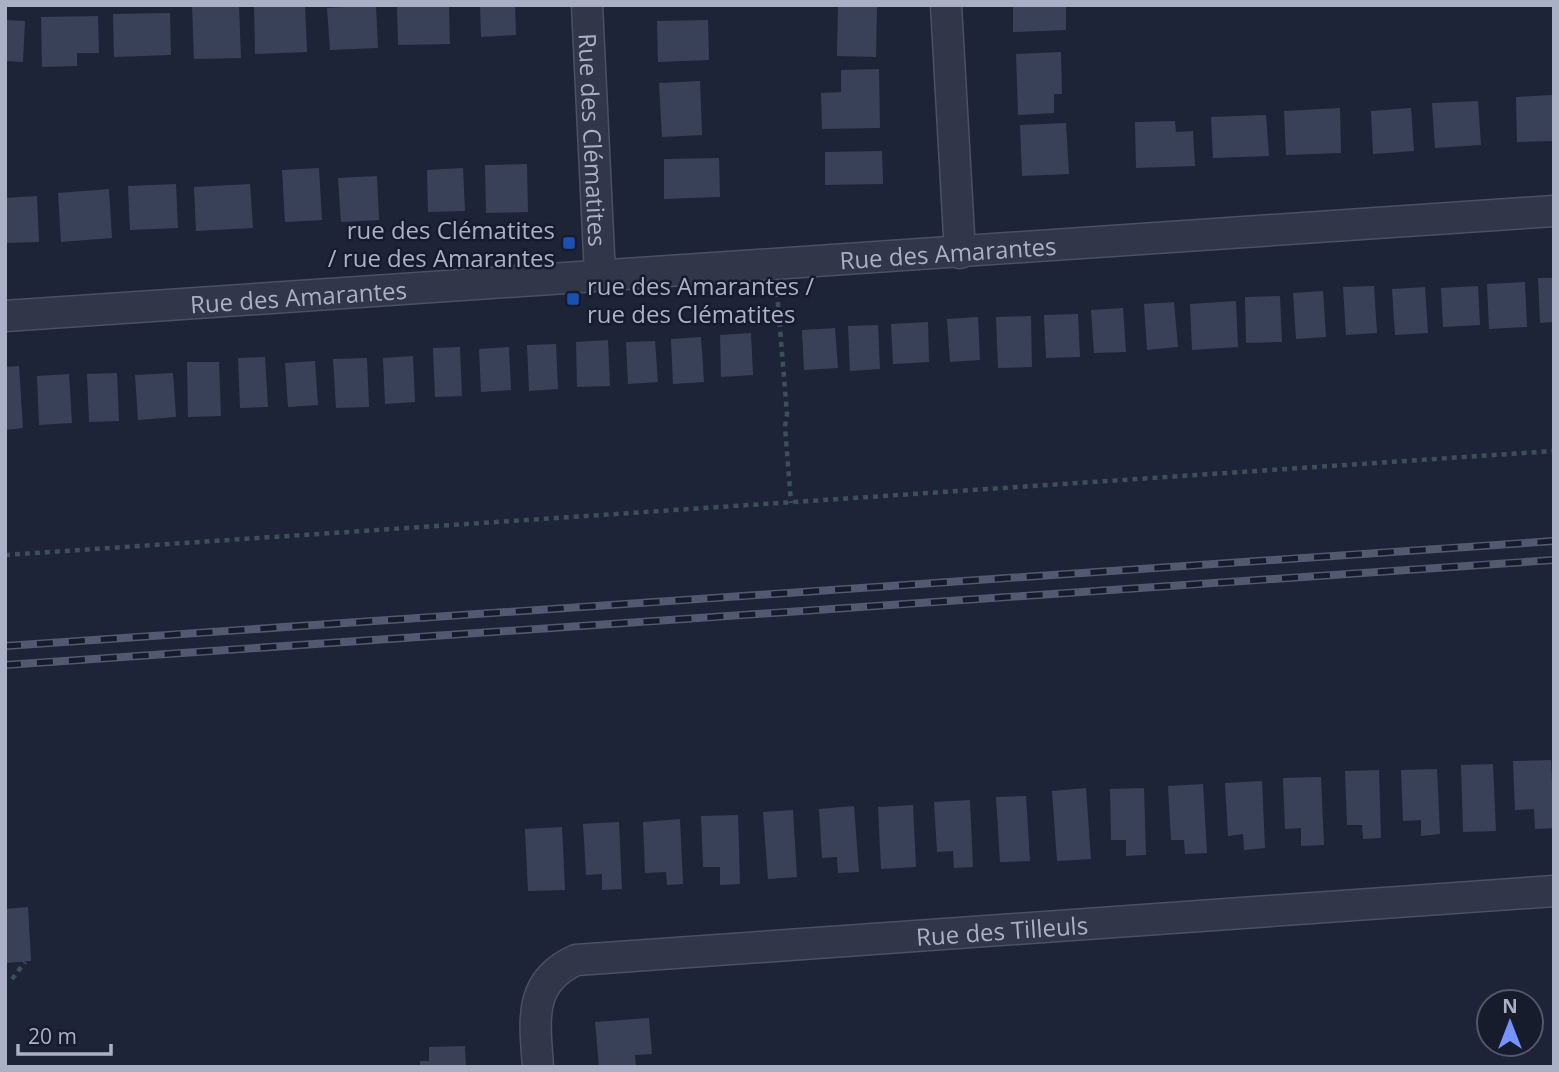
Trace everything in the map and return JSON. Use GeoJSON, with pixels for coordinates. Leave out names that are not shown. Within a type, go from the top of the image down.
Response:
{"type":"FeatureCollection","features":[{"type":"Feature","properties":{"kind":"street","name":"Rue des Clématites"},"geometry":{"type":"LineString","coordinates":[[587,5],[600,275]]}},
{"type":"Feature","properties":{"kind":"street"},"geometry":{"type":"LineString","coordinates":[[946,5],[960,253]]}},
{"type":"Feature","properties":{"kind":"street","name":"Rue des Amarantes"},"geometry":{"type":"LineString","coordinates":[[5,316],[1554,211]]}},
{"type":"Feature","properties":{"kind":"street","name":"Rue des Tilleuls"},"geometry":{"type":"LineString","coordinates":[[538,1067],[538,998],[551,977],[576,960],[1554,891]]}},
{"type":"Feature","properties":{"kind":"path"},"geometry":{"type":"LineString","coordinates":[[777,287],[791,503]]}},
{"type":"Feature","properties":{"kind":"path"},"geometry":{"type":"LineString","coordinates":[[5,555],[1554,451]]}},
{"type":"Feature","properties":{"kind":"path"},"geometry":{"type":"LineString","coordinates":[[12,979],[25,962]]}},
{"type":"Feature","properties":{"kind":"building"},"geometry":{"type":"Polygon","coordinates":[[[192,5],[239,5],[241,58],[194,59],[192,5]]]}},
{"type":"Feature","properties":{"kind":"building"},"geometry":{"type":"Polygon","coordinates":[[[254,5],[305,5],[307,52],[255,54],[254,5]]]}},
{"type":"Feature","properties":{"kind":"building"},"geometry":{"type":"Polygon","coordinates":[[[376,5],[378,48],[330,50],[327,8],[376,5]]]}},
{"type":"Feature","properties":{"kind":"building"},"geometry":{"type":"Polygon","coordinates":[[[397,5],[449,5],[450,44],[398,45],[397,5]]]}},
{"type":"Feature","properties":{"kind":"building"},"geometry":{"type":"Polygon","coordinates":[[[480,5],[515,5],[516,35],[481,37],[480,5]]]}},
{"type":"Feature","properties":{"kind":"building"},"geometry":{"type":"Polygon","coordinates":[[[838,5],[877,5],[876,57],[837,56],[838,5]]]}},
{"type":"Feature","properties":{"kind":"building"},"geometry":{"type":"Polygon","coordinates":[[[1013,5],[1066,6],[1066,30],[1013,32],[1013,5]]]}},
{"type":"Feature","properties":{"kind":"building"},"geometry":{"type":"Polygon","coordinates":[[[170,13],[171,55],[114,57],[113,14],[170,13]]]}},
{"type":"Feature","properties":{"kind":"building"},"geometry":{"type":"Polygon","coordinates":[[[98,16],[99,53],[77,53],[77,66],[42,67],[41,17],[98,16]]]}},
{"type":"Feature","properties":{"kind":"building"},"geometry":{"type":"Polygon","coordinates":[[[5,20],[25,21],[23,62],[5,61],[5,20]]]}},
{"type":"Feature","properties":{"kind":"building"},"geometry":{"type":"Polygon","coordinates":[[[708,20],[709,60],[658,62],[657,21],[708,20]]]}},
{"type":"Feature","properties":{"kind":"building"},"geometry":{"type":"Polygon","coordinates":[[[1061,52],[1062,94],[1054,94],[1054,113],[1018,115],[1016,54],[1061,52]]]}},
{"type":"Feature","properties":{"kind":"building"},"geometry":{"type":"Polygon","coordinates":[[[879,69],[880,128],[822,129],[821,93],[841,92],[841,70],[879,69]]]}},
{"type":"Feature","properties":{"kind":"building"},"geometry":{"type":"Polygon","coordinates":[[[700,81],[702,135],[662,137],[659,83],[700,81]]]}},
{"type":"Feature","properties":{"kind":"building"},"geometry":{"type":"Polygon","coordinates":[[[1553,95],[1554,141],[1517,142],[1516,97],[1553,95]]]}},
{"type":"Feature","properties":{"kind":"building"},"geometry":{"type":"Polygon","coordinates":[[[1478,101],[1481,145],[1435,148],[1432,103],[1478,101]]]}},
{"type":"Feature","properties":{"kind":"building"},"geometry":{"type":"Polygon","coordinates":[[[1340,108],[1341,153],[1286,155],[1284,111],[1340,108]]]}},
{"type":"Feature","properties":{"kind":"building"},"geometry":{"type":"Polygon","coordinates":[[[1411,108],[1414,151],[1373,154],[1371,111],[1411,108]]]}},
{"type":"Feature","properties":{"kind":"building"},"geometry":{"type":"Polygon","coordinates":[[[1266,115],[1269,156],[1213,158],[1211,117],[1266,115]]]}},
{"type":"Feature","properties":{"kind":"building"},"geometry":{"type":"Polygon","coordinates":[[[1175,121],[1176,132],[1193,131],[1195,166],[1136,168],[1135,122],[1175,121]]]}},
{"type":"Feature","properties":{"kind":"building"},"geometry":{"type":"Polygon","coordinates":[[[1066,123],[1069,174],[1022,176],[1020,125],[1066,123]]]}},
{"type":"Feature","properties":{"kind":"building"},"geometry":{"type":"Polygon","coordinates":[[[882,151],[883,184],[825,185],[825,152],[882,151]]]}},
{"type":"Feature","properties":{"kind":"building"},"geometry":{"type":"Polygon","coordinates":[[[719,158],[720,197],[664,199],[664,159],[719,158]]]}},
{"type":"Feature","properties":{"kind":"building"},"geometry":{"type":"Polygon","coordinates":[[[527,164],[528,212],[486,213],[485,165],[527,164]]]}},
{"type":"Feature","properties":{"kind":"building"},"geometry":{"type":"Polygon","coordinates":[[[319,168],[322,220],[285,222],[282,170],[319,168]]]}},
{"type":"Feature","properties":{"kind":"building"},"geometry":{"type":"Polygon","coordinates":[[[463,168],[465,211],[428,212],[427,170],[463,168]]]}},
{"type":"Feature","properties":{"kind":"building"},"geometry":{"type":"Polygon","coordinates":[[[377,176],[379,220],[341,222],[338,178],[377,176]]]}},
{"type":"Feature","properties":{"kind":"building"},"geometry":{"type":"Polygon","coordinates":[[[176,184],[178,228],[130,230],[128,186],[176,184]]]}},
{"type":"Feature","properties":{"kind":"building"},"geometry":{"type":"Polygon","coordinates":[[[250,184],[253,228],[196,231],[194,187],[250,184]]]}},
{"type":"Feature","properties":{"kind":"building"},"geometry":{"type":"Polygon","coordinates":[[[109,189],[112,238],[61,242],[58,193],[109,189]]]}},
{"type":"Feature","properties":{"kind":"building"},"geometry":{"type":"Polygon","coordinates":[[[37,196],[39,242],[5,243],[5,198],[37,196]]]}},
{"type":"Feature","properties":{"kind":"building"},"geometry":{"type":"Polygon","coordinates":[[[1538,278],[1554,278],[1554,322],[1540,323],[1538,278]]]}},
{"type":"Feature","properties":{"kind":"building"},"geometry":{"type":"Polygon","coordinates":[[[1525,282],[1527,327],[1489,329],[1487,284],[1525,282]]]}},
{"type":"Feature","properties":{"kind":"building"},"geometry":{"type":"Polygon","coordinates":[[[1374,286],[1377,333],[1346,335],[1343,287],[1374,286]]]}},
{"type":"Feature","properties":{"kind":"building"},"geometry":{"type":"Polygon","coordinates":[[[1478,286],[1480,325],[1443,327],[1441,288],[1478,286]]]}},
{"type":"Feature","properties":{"kind":"building"},"geometry":{"type":"Polygon","coordinates":[[[1425,287],[1428,333],[1395,335],[1392,289],[1425,287]]]}},
{"type":"Feature","properties":{"kind":"building"},"geometry":{"type":"Polygon","coordinates":[[[1323,291],[1326,337],[1296,339],[1293,293],[1323,291]]]}},
{"type":"Feature","properties":{"kind":"building"},"geometry":{"type":"Polygon","coordinates":[[[1280,296],[1282,342],[1246,343],[1245,297],[1280,296]]]}},
{"type":"Feature","properties":{"kind":"building"},"geometry":{"type":"Polygon","coordinates":[[[1236,301],[1238,347],[1192,350],[1190,304],[1236,301]]]}},
{"type":"Feature","properties":{"kind":"building"},"geometry":{"type":"Polygon","coordinates":[[[1174,302],[1178,347],[1147,350],[1144,304],[1174,302]]]}},
{"type":"Feature","properties":{"kind":"building"},"geometry":{"type":"Polygon","coordinates":[[[1123,308],[1126,352],[1094,353],[1091,310],[1123,308]]]}},
{"type":"Feature","properties":{"kind":"building"},"geometry":{"type":"Polygon","coordinates":[[[1078,314],[1080,357],[1046,358],[1044,315],[1078,314]]]}},
{"type":"Feature","properties":{"kind":"building"},"geometry":{"type":"Polygon","coordinates":[[[1031,316],[1032,367],[998,368],[996,317],[1031,316]]]}},
{"type":"Feature","properties":{"kind":"building"},"geometry":{"type":"Polygon","coordinates":[[[978,317],[980,360],[950,362],[947,319],[978,317]]]}},
{"type":"Feature","properties":{"kind":"building"},"geometry":{"type":"Polygon","coordinates":[[[928,322],[929,362],[893,364],[891,324],[928,322]]]}},
{"type":"Feature","properties":{"kind":"building"},"geometry":{"type":"Polygon","coordinates":[[[878,325],[880,369],[850,371],[848,326],[878,325]]]}},
{"type":"Feature","properties":{"kind":"building"},"geometry":{"type":"Polygon","coordinates":[[[835,328],[838,368],[804,370],[802,330],[835,328]]]}},
{"type":"Feature","properties":{"kind":"building"},"geometry":{"type":"Polygon","coordinates":[[[751,333],[753,375],[721,377],[720,335],[751,333]]]}},
{"type":"Feature","properties":{"kind":"building"},"geometry":{"type":"Polygon","coordinates":[[[701,337],[704,382],[673,384],[671,339],[701,337]]]}},
{"type":"Feature","properties":{"kind":"building"},"geometry":{"type":"Polygon","coordinates":[[[608,340],[610,386],[577,387],[576,342],[608,340]]]}},
{"type":"Feature","properties":{"kind":"building"},"geometry":{"type":"Polygon","coordinates":[[[655,341],[658,382],[628,384],[626,342],[655,341]]]}},
{"type":"Feature","properties":{"kind":"building"},"geometry":{"type":"Polygon","coordinates":[[[556,344],[558,389],[529,391],[527,345],[556,344]]]}},
{"type":"Feature","properties":{"kind":"building"},"geometry":{"type":"Polygon","coordinates":[[[460,347],[462,396],[435,397],[433,348],[460,347]]]}},
{"type":"Feature","properties":{"kind":"building"},"geometry":{"type":"Polygon","coordinates":[[[509,347],[511,390],[481,392],[479,349],[509,347]]]}},
{"type":"Feature","properties":{"kind":"building"},"geometry":{"type":"Polygon","coordinates":[[[413,356],[415,402],[385,404],[383,358],[413,356]]]}},
{"type":"Feature","properties":{"kind":"building"},"geometry":{"type":"Polygon","coordinates":[[[265,357],[268,407],[240,408],[238,358],[265,357]]]}},
{"type":"Feature","properties":{"kind":"building"},"geometry":{"type":"Polygon","coordinates":[[[367,358],[369,407],[336,408],[333,359],[367,358]]]}},
{"type":"Feature","properties":{"kind":"building"},"geometry":{"type":"Polygon","coordinates":[[[315,361],[318,405],[288,407],[285,363],[315,361]]]}},
{"type":"Feature","properties":{"kind":"building"},"geometry":{"type":"Polygon","coordinates":[[[187,362],[219,362],[221,416],[188,417],[187,362]]]}},
{"type":"Feature","properties":{"kind":"building"},"geometry":{"type":"Polygon","coordinates":[[[19,366],[23,428],[5,430],[5,367],[19,366]]]}},
{"type":"Feature","properties":{"kind":"building"},"geometry":{"type":"Polygon","coordinates":[[[117,373],[119,421],[89,422],[87,374],[117,373]]]}},
{"type":"Feature","properties":{"kind":"building"},"geometry":{"type":"Polygon","coordinates":[[[173,373],[176,417],[138,420],[135,375],[173,373]]]}},
{"type":"Feature","properties":{"kind":"building"},"geometry":{"type":"Polygon","coordinates":[[[69,374],[72,423],[39,425],[37,376],[69,374]]]}},
{"type":"Feature","properties":{"kind":"building"},"geometry":{"type":"Polygon","coordinates":[[[1551,760],[1554,828],[1535,829],[1534,809],[1515,810],[1513,761],[1551,760]]]}},
{"type":"Feature","properties":{"kind":"building"},"geometry":{"type":"Polygon","coordinates":[[[1493,764],[1496,831],[1463,832],[1461,765],[1493,764]]]}},
{"type":"Feature","properties":{"kind":"building"},"geometry":{"type":"Polygon","coordinates":[[[1437,769],[1440,834],[1421,836],[1421,820],[1403,821],[1401,770],[1437,769]]]}},
{"type":"Feature","properties":{"kind":"building"},"geometry":{"type":"Polygon","coordinates":[[[1379,770],[1381,838],[1363,839],[1362,825],[1347,825],[1345,771],[1379,770]]]}},
{"type":"Feature","properties":{"kind":"building"},"geometry":{"type":"Polygon","coordinates":[[[1321,777],[1324,845],[1301,846],[1301,828],[1285,829],[1283,778],[1321,777]]]}},
{"type":"Feature","properties":{"kind":"building"},"geometry":{"type":"Polygon","coordinates":[[[1262,781],[1265,848],[1244,850],[1243,834],[1228,836],[1225,783],[1262,781]]]}},
{"type":"Feature","properties":{"kind":"building"},"geometry":{"type":"Polygon","coordinates":[[[1203,784],[1207,853],[1185,854],[1184,840],[1171,840],[1168,786],[1203,784]]]}},
{"type":"Feature","properties":{"kind":"building"},"geometry":{"type":"Polygon","coordinates":[[[1086,788],[1091,859],[1057,861],[1052,791],[1086,788]]]}},
{"type":"Feature","properties":{"kind":"building"},"geometry":{"type":"Polygon","coordinates":[[[1144,788],[1146,855],[1126,856],[1126,840],[1111,840],[1110,789],[1144,788]]]}},
{"type":"Feature","properties":{"kind":"building"},"geometry":{"type":"Polygon","coordinates":[[[1026,796],[1030,861],[1000,862],[996,797],[1026,796]]]}},
{"type":"Feature","properties":{"kind":"building"},"geometry":{"type":"Polygon","coordinates":[[[970,800],[973,867],[954,868],[953,851],[937,852],[934,802],[970,800]]]}},
{"type":"Feature","properties":{"kind":"building"},"geometry":{"type":"Polygon","coordinates":[[[913,805],[916,867],[881,869],[878,807],[913,805]]]}},
{"type":"Feature","properties":{"kind":"building"},"geometry":{"type":"Polygon","coordinates":[[[854,806],[859,872],[838,873],[837,857],[822,858],[819,809],[854,806]]]}},
{"type":"Feature","properties":{"kind":"building"},"geometry":{"type":"Polygon","coordinates":[[[793,810],[797,877],[768,879],[763,812],[793,810]]]}},
{"type":"Feature","properties":{"kind":"building"},"geometry":{"type":"Polygon","coordinates":[[[738,815],[740,884],[720,885],[720,867],[703,867],[701,816],[738,815]]]}},
{"type":"Feature","properties":{"kind":"building"},"geometry":{"type":"Polygon","coordinates":[[[680,819],[683,884],[667,885],[666,872],[645,873],[643,822],[680,819]]]}},
{"type":"Feature","properties":{"kind":"building"},"geometry":{"type":"Polygon","coordinates":[[[619,822],[622,889],[602,890],[602,874],[586,875],[583,824],[619,822]]]}},
{"type":"Feature","properties":{"kind":"building"},"geometry":{"type":"Polygon","coordinates":[[[562,827],[565,890],[528,891],[525,829],[562,827]]]}},
{"type":"Feature","properties":{"kind":"building"},"geometry":{"type":"Polygon","coordinates":[[[28,907],[31,961],[5,963],[5,909],[28,907]]]}},
{"type":"Feature","properties":{"kind":"building"},"geometry":{"type":"Polygon","coordinates":[[[649,1018],[652,1054],[635,1055],[636,1067],[599,1067],[595,1022],[649,1018]]]}},
{"type":"Feature","properties":{"kind":"building"},"geometry":{"type":"Polygon","coordinates":[[[465,1046],[466,1067],[420,1067],[420,1061],[429,1061],[429,1047],[465,1046]]]}},
{"type":"Feature","properties":{"kind":"railway"},"geometry":{"type":"LineString","coordinates":[[5,646],[1554,541]]}},
{"type":"Feature","properties":{"kind":"railway"},"geometry":{"type":"LineString","coordinates":[[5,665],[1554,560]]}},
{"type":"Feature","properties":{"kind":"place","name":"rue des Clématites / rue des Amarantes"},"geometry":{"type":"Point","coordinates":[569,243]}},
{"type":"Feature","properties":{"kind":"place","name":"rue des Amarantes / rue des Clématites"},"geometry":{"type":"Point","coordinates":[573,299]}}]}
